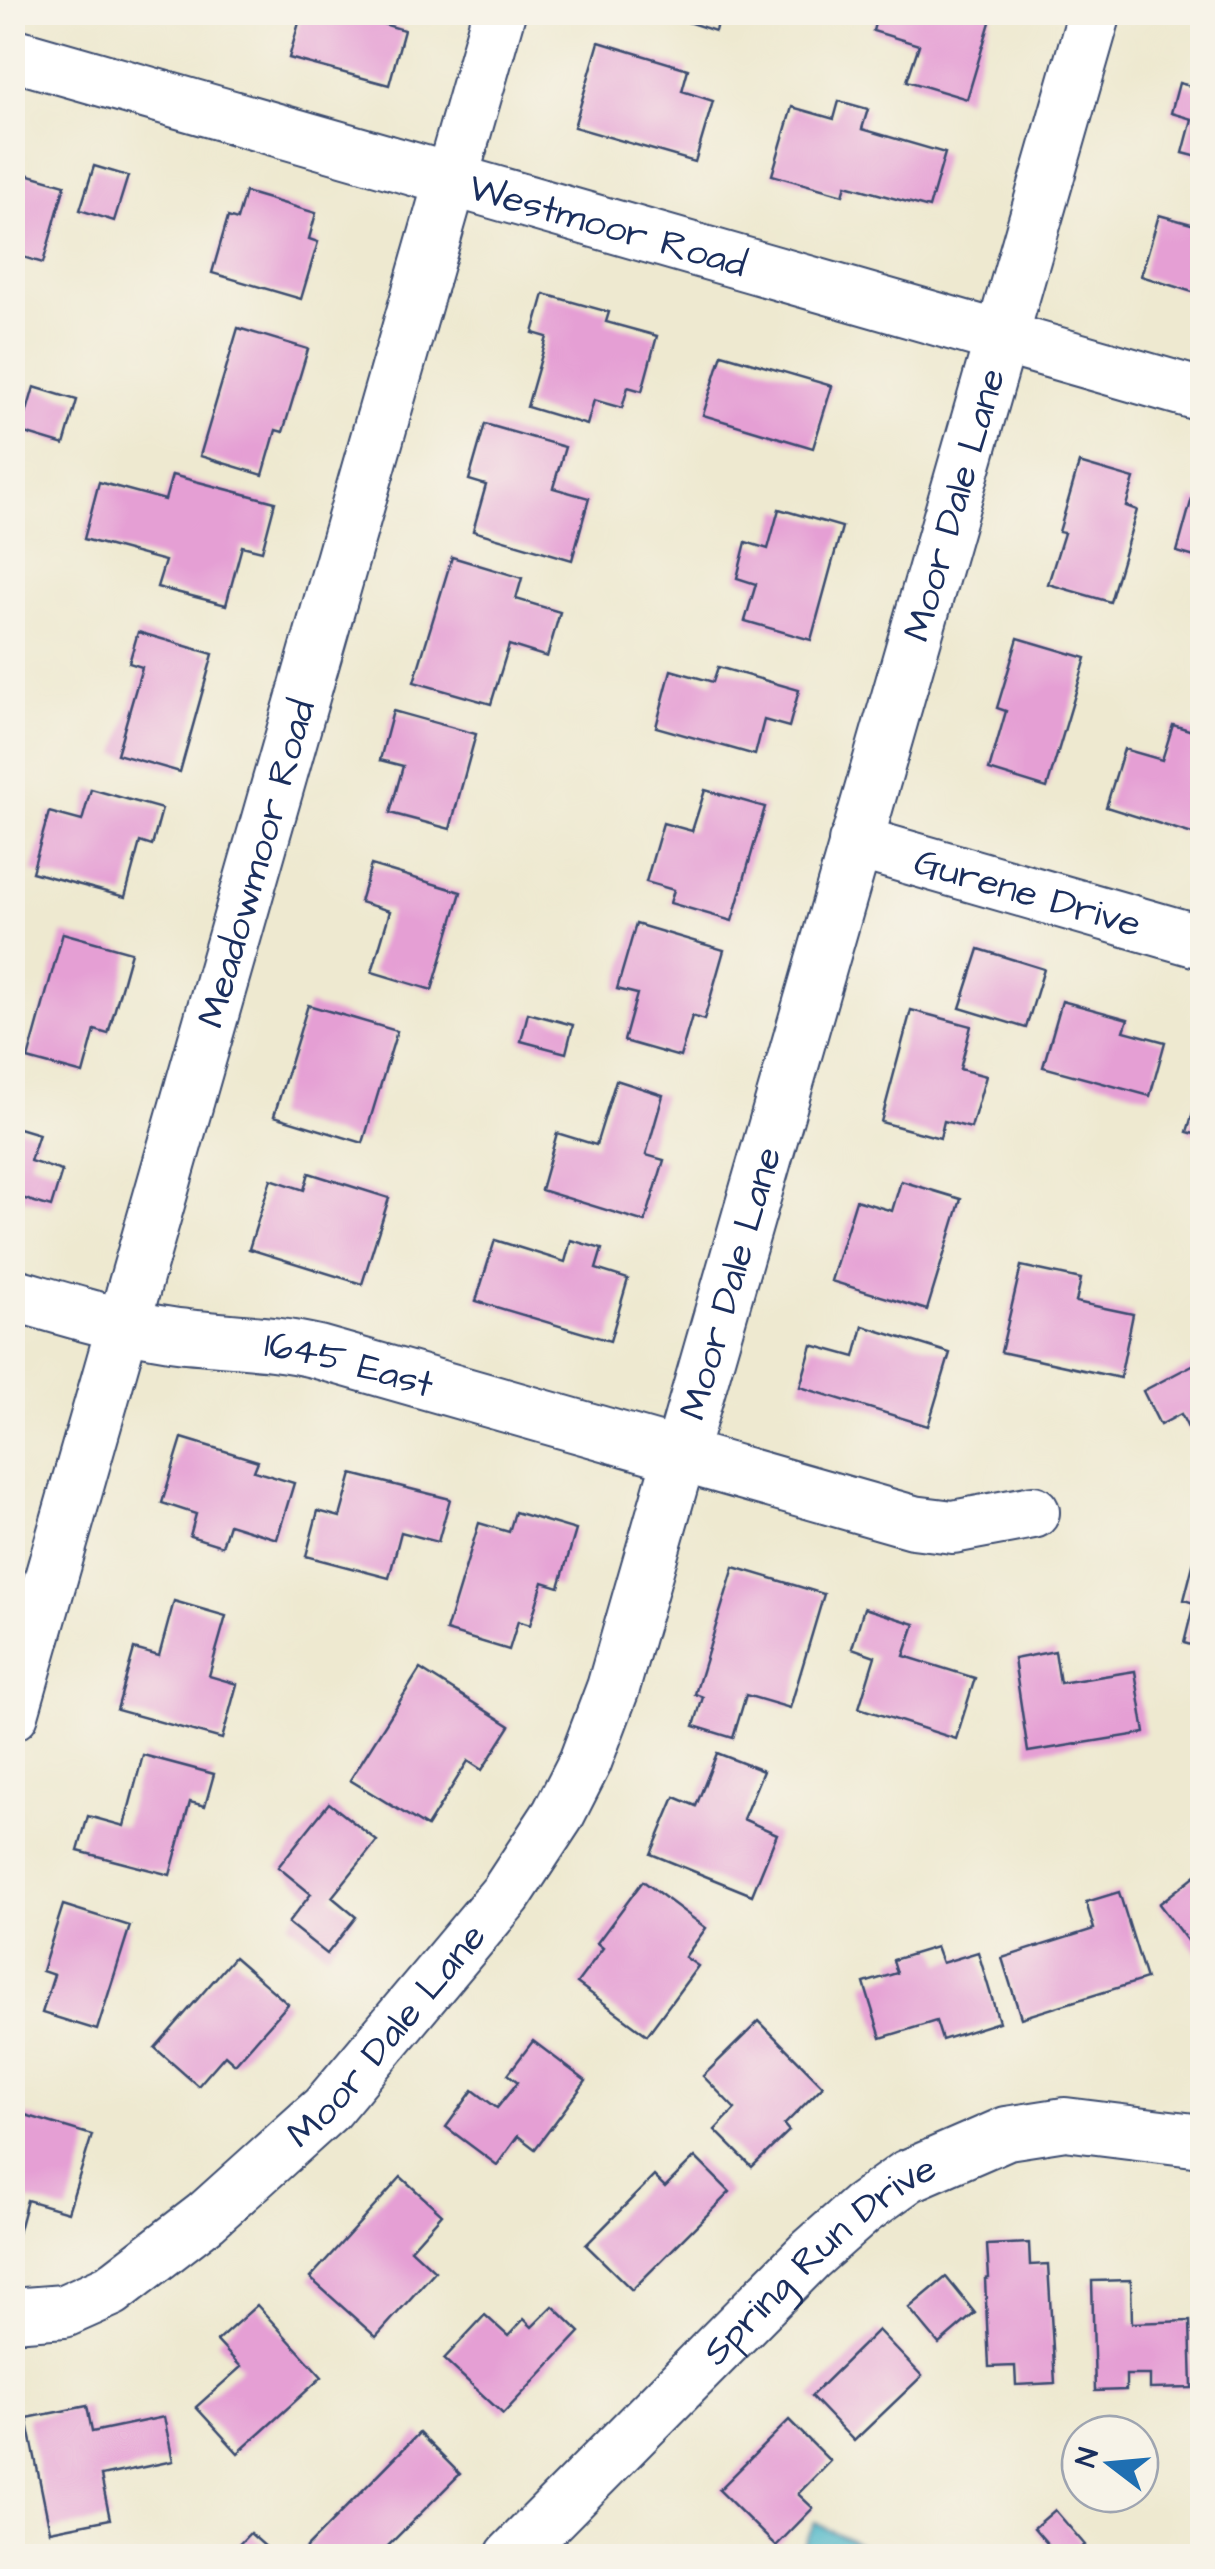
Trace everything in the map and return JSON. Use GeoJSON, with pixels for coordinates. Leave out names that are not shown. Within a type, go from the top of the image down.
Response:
{"type":"FeatureCollection","features":[{"type":"Feature","properties":{"kind":"street","name":"Meadowmoor Road"},"geometry":{"type":"LineString","coordinates":[[12,1714],[499,12]]}},
{"type":"Feature","properties":{"kind":"street","name":"Moor Dale Lane"},"geometry":{"type":"LineString","coordinates":[[12,2315],[64,2311],[111,2290],[206,2217],[326,2108],[506,1894],[558,1815],[585,1762],[613,1688],[1095,12]]}},
{"type":"Feature","properties":{"kind":"street","name":"Westmoor Road"},"geometry":{"type":"LineString","coordinates":[[12,54],[1202,395]]}},
{"type":"Feature","properties":{"kind":"street","name":"Gurene Drive"},"geometry":{"type":"LineString","coordinates":[[856,842],[1202,942]]}},
{"type":"Feature","properties":{"kind":"street","name":"1645 East"},"geometry":{"type":"LineString","coordinates":[[12,1294],[125,1326],[306,1349],[913,1522],[953,1527],[1032,1512]]}},
{"type":"Feature","properties":{"kind":"street","name":"Spring Run Drive"},"geometry":{"type":"LineString","coordinates":[[512,2556],[810,2256],[862,2208],[908,2176],[1008,2133],[1065,2124],[1202,2141]]}},
{"type":"Feature","properties":{"kind":"water"},"geometry":{"type":"Polygon","coordinates":[[[815,2523],[875,2552],[872,2556],[817,2556],[802,2549],[815,2523]]]}},
{"type":"Feature","properties":{"kind":"building"},"geometry":{"type":"Polygon","coordinates":[[[302,12],[364,12],[363,18],[404,30],[389,85],[289,58],[302,12]]]}},
{"type":"Feature","properties":{"kind":"building"},"geometry":{"type":"Polygon","coordinates":[[[657,12],[720,12],[715,31],[657,12]]]}},
{"type":"Feature","properties":{"kind":"building"},"geometry":{"type":"Polygon","coordinates":[[[878,12],[993,12],[967,99],[907,81],[919,45],[873,31],[878,12]]]}},
{"type":"Feature","properties":{"kind":"building"},"geometry":{"type":"Polygon","coordinates":[[[599,42],[688,69],[682,91],[713,101],[695,162],[574,127],[599,42]]]}},
{"type":"Feature","properties":{"kind":"building"},"geometry":{"type":"Polygon","coordinates":[[[1179,83],[1202,89],[1202,158],[1183,153],[1192,119],[1171,113],[1179,83]]]}},
{"type":"Feature","properties":{"kind":"building"},"geometry":{"type":"Polygon","coordinates":[[[839,101],[868,109],[862,129],[945,153],[929,208],[846,185],[843,195],[772,175],[792,107],[834,119],[839,101]]]}},
{"type":"Feature","properties":{"kind":"building"},"geometry":{"type":"Polygon","coordinates":[[[94,166],[128,176],[114,221],[80,210],[94,166]]]}},
{"type":"Feature","properties":{"kind":"building"},"geometry":{"type":"Polygon","coordinates":[[[12,170],[65,185],[43,263],[16,255],[22,234],[12,231],[12,170]]]}},
{"type":"Feature","properties":{"kind":"building"},"geometry":{"type":"Polygon","coordinates":[[[245,192],[316,213],[309,239],[318,242],[301,299],[212,273],[228,217],[237,220],[245,192]]]}},
{"type":"Feature","properties":{"kind":"building"},"geometry":{"type":"Polygon","coordinates":[[[1159,215],[1202,227],[1202,295],[1141,276],[1159,215]]]}},
{"type":"Feature","properties":{"kind":"building"},"geometry":{"type":"Polygon","coordinates":[[[544,294],[609,312],[606,322],[657,336],[642,391],[628,387],[622,408],[594,400],[587,425],[527,407],[547,337],[533,333],[544,294]]]}},
{"type":"Feature","properties":{"kind":"building"},"geometry":{"type":"Polygon","coordinates":[[[238,328],[308,349],[283,432],[276,430],[263,475],[200,456],[238,328]]]}},
{"type":"Feature","properties":{"kind":"building"},"geometry":{"type":"Polygon","coordinates":[[[722,354],[832,386],[813,448],[703,415],[722,354]]]}},
{"type":"Feature","properties":{"kind":"building"},"geometry":{"type":"Polygon","coordinates":[[[34,387],[77,400],[64,445],[21,432],[34,387]]]}},
{"type":"Feature","properties":{"kind":"building"},"geometry":{"type":"Polygon","coordinates":[[[485,424],[565,447],[553,488],[589,498],[572,560],[473,531],[486,485],[469,480],[485,424]]]}},
{"type":"Feature","properties":{"kind":"building"},"geometry":{"type":"Polygon","coordinates":[[[1079,463],[1134,479],[1126,506],[1137,510],[1110,602],[1048,584],[1079,463]]]}},
{"type":"Feature","properties":{"kind":"building"},"geometry":{"type":"Polygon","coordinates":[[[172,475],[275,502],[262,551],[242,546],[226,605],[157,587],[165,561],[84,539],[99,482],[165,500],[172,475]]]}},
{"type":"Feature","properties":{"kind":"building"},"geometry":{"type":"Polygon","coordinates":[[[1192,498],[1202,501],[1202,559],[1177,552],[1192,498]]]}},
{"type":"Feature","properties":{"kind":"building"},"geometry":{"type":"Polygon","coordinates":[[[779,509],[842,527],[811,640],[745,621],[756,584],[737,578],[746,542],[768,549],[779,509]]]}},
{"type":"Feature","properties":{"kind":"building"},"geometry":{"type":"Polygon","coordinates":[[[452,557],[522,578],[516,599],[560,612],[547,657],[509,645],[491,704],[414,682],[452,557]]]}},
{"type":"Feature","properties":{"kind":"building"},"geometry":{"type":"Polygon","coordinates":[[[138,632],[213,654],[180,772],[117,754],[142,667],[129,663],[138,632]]]}},
{"type":"Feature","properties":{"kind":"building"},"geometry":{"type":"Polygon","coordinates":[[[1018,638],[1086,658],[1047,788],[989,770],[1006,711],[997,708],[1018,638]]]}},
{"type":"Feature","properties":{"kind":"building"},"geometry":{"type":"Polygon","coordinates":[[[718,667],[799,690],[789,727],[764,720],[755,755],[656,727],[671,670],[713,682],[718,667]]]}},
{"type":"Feature","properties":{"kind":"building"},"geometry":{"type":"Polygon","coordinates":[[[393,711],[476,734],[450,829],[390,813],[403,766],[380,760],[393,711]]]}},
{"type":"Feature","properties":{"kind":"building"},"geometry":{"type":"Polygon","coordinates":[[[1173,725],[1202,734],[1202,837],[1106,807],[1124,749],[1162,760],[1173,725]]]}},
{"type":"Feature","properties":{"kind":"building"},"geometry":{"type":"Polygon","coordinates":[[[91,789],[162,809],[152,846],[140,842],[125,897],[32,872],[49,812],[82,821],[91,789]]]}},
{"type":"Feature","properties":{"kind":"building"},"geometry":{"type":"Polygon","coordinates":[[[705,790],[765,807],[732,921],[670,903],[674,890],[646,882],[663,823],[692,831],[705,790]]]}},
{"type":"Feature","properties":{"kind":"building"},"geometry":{"type":"Polygon","coordinates":[[[371,865],[461,892],[432,990],[372,972],[390,911],[360,902],[371,865]]]}},
{"type":"Feature","properties":{"kind":"building"},"geometry":{"type":"Polygon","coordinates":[[[636,924],[724,950],[704,1020],[692,1016],[680,1057],[624,1041],[637,994],[617,989],[636,924]]]}},
{"type":"Feature","properties":{"kind":"building"},"geometry":{"type":"Polygon","coordinates":[[[63,933],[131,952],[108,1034],[95,1030],[83,1074],[28,1059],[63,933]]]}},
{"type":"Feature","properties":{"kind":"building"},"geometry":{"type":"Polygon","coordinates":[[[979,949],[1044,969],[1026,1028],[960,1008],[979,949]]]}},
{"type":"Feature","properties":{"kind":"building"},"geometry":{"type":"Polygon","coordinates":[[[1062,1001],[1128,1019],[1124,1031],[1165,1042],[1150,1096],[1043,1067],[1062,1001]]]}},
{"type":"Feature","properties":{"kind":"building"},"geometry":{"type":"Polygon","coordinates":[[[308,1005],[397,1031],[363,1143],[274,1116],[308,1005]]]}},
{"type":"Feature","properties":{"kind":"building"},"geometry":{"type":"Polygon","coordinates":[[[911,1010],[971,1026],[960,1069],[986,1076],[971,1128],[944,1121],[940,1138],[881,1122],[911,1010]]]}},
{"type":"Feature","properties":{"kind":"building"},"geometry":{"type":"Polygon","coordinates":[[[528,1013],[573,1025],[566,1053],[521,1041],[528,1013]]]}},
{"type":"Feature","properties":{"kind":"building"},"geometry":{"type":"Polygon","coordinates":[[[616,1080],[663,1095],[646,1155],[664,1160],[645,1222],[541,1190],[557,1133],[596,1145],[616,1080]]]}},
{"type":"Feature","properties":{"kind":"building"},"geometry":{"type":"Polygon","coordinates":[[[1202,1083],[1202,1136],[1187,1132],[1202,1083]]]}},
{"type":"Feature","properties":{"kind":"building"},"geometry":{"type":"Polygon","coordinates":[[[12,1126],[39,1134],[30,1161],[62,1171],[51,1207],[12,1195],[12,1126]]]}},
{"type":"Feature","properties":{"kind":"building"},"geometry":{"type":"Polygon","coordinates":[[[309,1173],[389,1198],[362,1284],[249,1249],[271,1179],[304,1190],[309,1173]]]}},
{"type":"Feature","properties":{"kind":"building"},"geometry":{"type":"Polygon","coordinates":[[[901,1181],[961,1199],[927,1310],[831,1281],[856,1200],[892,1211],[901,1181]]]}},
{"type":"Feature","properties":{"kind":"building"},"geometry":{"type":"Polygon","coordinates":[[[495,1240],[565,1262],[571,1240],[602,1249],[596,1269],[628,1279],[610,1341],[476,1301],[495,1240]]]}},
{"type":"Feature","properties":{"kind":"building"},"geometry":{"type":"Polygon","coordinates":[[[1021,1266],[1081,1279],[1076,1302],[1133,1314],[1120,1378],[1001,1352],[1021,1266]]]}},
{"type":"Feature","properties":{"kind":"building"},"geometry":{"type":"Polygon","coordinates":[[[863,1326],[950,1353],[928,1426],[800,1387],[812,1345],[855,1357],[863,1326]]]}},
{"type":"Feature","properties":{"kind":"building"},"geometry":{"type":"Polygon","coordinates":[[[1202,1360],[1202,1425],[1190,1432],[1181,1414],[1160,1425],[1143,1391],[1202,1360]]]}},
{"type":"Feature","properties":{"kind":"building"},"geometry":{"type":"Polygon","coordinates":[[[182,1438],[258,1461],[254,1471],[294,1483],[277,1539],[229,1524],[222,1546],[190,1536],[196,1514],[162,1503],[182,1438]]]}},
{"type":"Feature","properties":{"kind":"building"},"geometry":{"type":"Polygon","coordinates":[[[352,1474],[450,1499],[438,1542],[401,1532],[389,1578],[306,1556],[318,1511],[340,1517],[352,1474]]]}},
{"type":"Feature","properties":{"kind":"building"},"geometry":{"type":"Polygon","coordinates":[[[515,1512],[576,1530],[559,1587],[543,1582],[530,1625],[518,1621],[509,1650],[446,1631],[479,1523],[509,1532],[515,1512]]]}},
{"type":"Feature","properties":{"kind":"building"},"geometry":{"type":"Polygon","coordinates":[[[1201,1534],[1202,1648],[1184,1643],[1194,1603],[1184,1600],[1201,1534]]]}},
{"type":"Feature","properties":{"kind":"building"},"geometry":{"type":"Polygon","coordinates":[[[734,1567],[824,1594],[790,1708],[746,1695],[733,1738],[694,1726],[703,1697],[695,1694],[734,1567]]]}},
{"type":"Feature","properties":{"kind":"building"},"geometry":{"type":"Polygon","coordinates":[[[174,1601],[226,1616],[209,1676],[237,1684],[222,1739],[117,1710],[134,1649],[159,1656],[174,1601]]]}},
{"type":"Feature","properties":{"kind":"building"},"geometry":{"type":"Polygon","coordinates":[[[864,1608],[915,1624],[904,1656],[975,1678],[956,1739],[859,1708],[875,1656],[852,1648],[864,1608]]]}},
{"type":"Feature","properties":{"kind":"building"},"geometry":{"type":"Polygon","coordinates":[[[1055,1651],[1060,1683],[1135,1671],[1145,1733],[1028,1752],[1014,1659],[1055,1651]]]}},
{"type":"Feature","properties":{"kind":"building"},"geometry":{"type":"Polygon","coordinates":[[[420,1669],[510,1726],[482,1770],[468,1761],[427,1827],[350,1780],[420,1669]]]}},
{"type":"Feature","properties":{"kind":"building"},"geometry":{"type":"Polygon","coordinates":[[[717,1753],[763,1771],[743,1819],[777,1834],[752,1895],[651,1854],[675,1797],[696,1806],[717,1753]]]}},
{"type":"Feature","properties":{"kind":"building"},"geometry":{"type":"Polygon","coordinates":[[[143,1755],[214,1774],[205,1806],[190,1802],[170,1875],[78,1851],[88,1816],[124,1826],[143,1755]]]}},
{"type":"Feature","properties":{"kind":"building"},"geometry":{"type":"Polygon","coordinates":[[[329,1803],[377,1841],[332,1897],[356,1917],[327,1954],[288,1923],[311,1894],[278,1867],[329,1803]]]}},
{"type":"Feature","properties":{"kind":"building"},"geometry":{"type":"Polygon","coordinates":[[[1202,1870],[1202,1960],[1159,1904],[1202,1870]]]}},
{"type":"Feature","properties":{"kind":"building"},"geometry":{"type":"Polygon","coordinates":[[[643,1881],[706,1928],[685,1957],[698,1966],[647,2035],[577,1983],[603,1948],[597,1943],[643,1881]]]}},
{"type":"Feature","properties":{"kind":"building"},"geometry":{"type":"Polygon","coordinates":[[[1119,1892],[1146,1979],[1021,2018],[1002,1958],[1094,1929],[1086,1902],[1119,1892]]]}},
{"type":"Feature","properties":{"kind":"building"},"geometry":{"type":"Polygon","coordinates":[[[63,1905],[130,1926],[97,2030],[42,2013],[54,1975],[42,1971],[63,1905]]]}},
{"type":"Feature","properties":{"kind":"building"},"geometry":{"type":"Polygon","coordinates":[[[936,1947],[942,1963],[978,1952],[999,2022],[942,2040],[936,2021],[881,2038],[864,1983],[897,1973],[893,1960],[936,1947]]]}},
{"type":"Feature","properties":{"kind":"building"},"geometry":{"type":"Polygon","coordinates":[[[234,1957],[288,2004],[235,2064],[225,2055],[198,2086],[155,2048],[234,1957]]]}},
{"type":"Feature","properties":{"kind":"building"},"geometry":{"type":"Polygon","coordinates":[[[759,2021],[823,2086],[784,2125],[789,2131],[752,2167],[715,2130],[735,2109],[703,2076],[759,2021]]]}},
{"type":"Feature","properties":{"kind":"building"},"geometry":{"type":"Polygon","coordinates":[[[533,2041],[586,2081],[535,2149],[518,2136],[497,2165],[446,2127],[473,2090],[497,2108],[518,2082],[508,2074],[533,2041]]]}},
{"type":"Feature","properties":{"kind":"building"},"geometry":{"type":"Polygon","coordinates":[[[12,2111],[92,2135],[68,2212],[27,2200],[17,2237],[12,2235],[12,2186],[22,2156],[12,2154],[12,2111]]]}},
{"type":"Feature","properties":{"kind":"building"},"geometry":{"type":"Polygon","coordinates":[[[695,2157],[730,2192],[632,2290],[586,2245],[654,2176],[665,2187],[695,2157]]]}},
{"type":"Feature","properties":{"kind":"building"},"geometry":{"type":"Polygon","coordinates":[[[401,2177],[442,2214],[411,2249],[435,2271],[376,2337],[310,2278],[401,2177]]]}},
{"type":"Feature","properties":{"kind":"building"},"geometry":{"type":"Polygon","coordinates":[[[1029,2243],[1030,2265],[1048,2264],[1055,2383],[1016,2385],[1015,2366],[989,2367],[987,2245],[1029,2243]]]}},
{"type":"Feature","properties":{"kind":"building"},"geometry":{"type":"Polygon","coordinates":[[[946,2277],[975,2313],[939,2344],[909,2308],[946,2277]]]}},
{"type":"Feature","properties":{"kind":"building"},"geometry":{"type":"Polygon","coordinates":[[[1131,2280],[1132,2323],[1190,2321],[1192,2388],[1150,2389],[1150,2375],[1126,2375],[1126,2390],[1095,2391],[1092,2281],[1131,2280]]]}},
{"type":"Feature","properties":{"kind":"building"},"geometry":{"type":"Polygon","coordinates":[[[257,2305],[322,2377],[238,2453],[196,2407],[241,2367],[217,2341],[257,2305]]]}},
{"type":"Feature","properties":{"kind":"building"},"geometry":{"type":"Polygon","coordinates":[[[553,2306],[580,2332],[503,2414],[444,2359],[485,2315],[508,2336],[524,2319],[532,2327],[553,2306]]]}},
{"type":"Feature","properties":{"kind":"building"},"geometry":{"type":"Polygon","coordinates":[[[878,2330],[922,2376],[854,2441],[811,2396],[878,2330]]]}},
{"type":"Feature","properties":{"kind":"building"},"geometry":{"type":"Polygon","coordinates":[[[87,2406],[92,2432],[164,2417],[173,2461],[101,2476],[110,2519],[50,2531],[27,2418],[87,2406]]]}},
{"type":"Feature","properties":{"kind":"building"},"geometry":{"type":"Polygon","coordinates":[[[789,2420],[830,2461],[798,2494],[813,2508],[776,2546],[719,2490],[789,2420]]]}},
{"type":"Feature","properties":{"kind":"building"},"geometry":{"type":"Polygon","coordinates":[[[419,2433],[460,2474],[378,2556],[313,2556],[305,2549],[419,2433]]]}},
{"type":"Feature","properties":{"kind":"building"},"geometry":{"type":"Polygon","coordinates":[[[1055,2510],[1085,2545],[1072,2556],[1058,2556],[1034,2528],[1055,2510]]]}},
{"type":"Feature","properties":{"kind":"building"},"geometry":{"type":"Polygon","coordinates":[[[250,2533],[276,2556],[228,2556],[250,2533]]]}}]}
